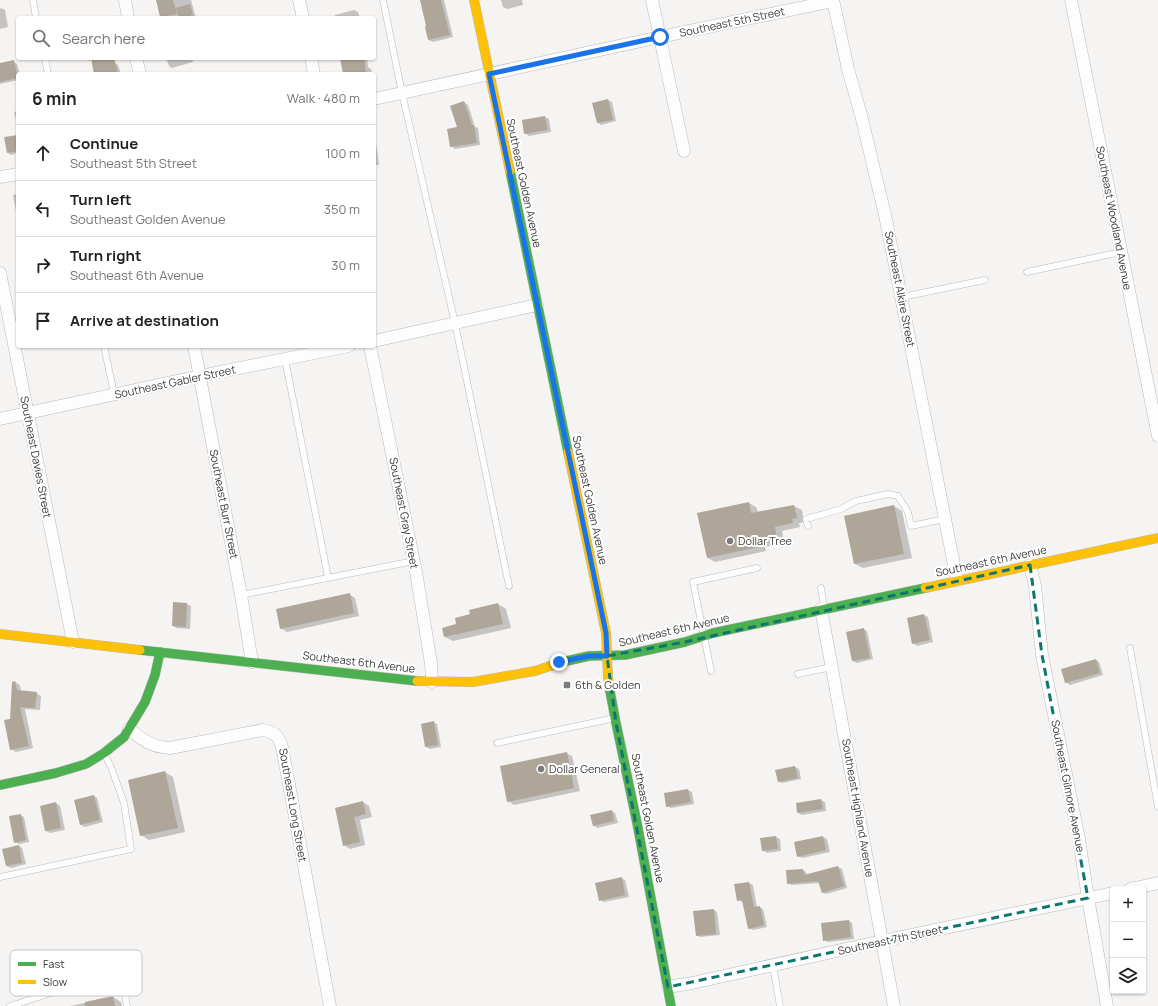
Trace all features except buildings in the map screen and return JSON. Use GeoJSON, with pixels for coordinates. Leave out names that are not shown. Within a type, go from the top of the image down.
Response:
{"type":"FeatureCollection","features":[{"type":"Feature","properties":{"kind":"main road","name":"Southeast Golden Avenue"},"geometry":{"type":"LineString","coordinates":[[474,0],[606,633],[608,678],[671,1006]]}},
{"type":"Feature","properties":{"kind":"main road","name":"Southeast 6th Avenue"},"geometry":{"type":"LineString","coordinates":[[0,634],[413,681],[473,682],[535,671],[559,662],[589,656],[625,655],[685,642],[713,633],[822,609],[1158,538]]}},
{"type":"Feature","properties":{"kind":"main road"},"geometry":{"type":"LineString","coordinates":[[0,785],[69,770],[86,764],[104,753],[124,737],[145,702],[155,675],[160,652]]}},
{"type":"Feature","properties":{"kind":"street"},"geometry":{"type":"LineString","coordinates":[[125,0],[128,16]]}},
{"type":"Feature","properties":{"kind":"street"},"geometry":{"type":"LineString","coordinates":[[299,0],[303,16]]}},
{"type":"Feature","properties":{"kind":"street"},"geometry":{"type":"LineString","coordinates":[[652,0],[684,151]]}},
{"type":"Feature","properties":{"kind":"street","name":"Southeast Woodland Avenue"},"geometry":{"type":"LineString","coordinates":[[1071,0],[1158,436]]}},
{"type":"Feature","properties":{"kind":"street","name":"Southeast 5th Street"},"geometry":{"type":"LineString","coordinates":[[376,99],[833,1]]}},
{"type":"Feature","properties":{"kind":"street","name":"Southeast Alkire Street"},"geometry":{"type":"LineString","coordinates":[[833,1],[848,69],[861,115],[885,215],[957,580]]}},
{"type":"Feature","properties":{"kind":"street"},"geometry":{"type":"LineString","coordinates":[[136,60],[140,72]]}},
{"type":"Feature","properties":{"kind":"street"},"geometry":{"type":"LineString","coordinates":[[311,60],[314,72]]}},
{"type":"Feature","properties":{"kind":"street"},"geometry":{"type":"LineString","coordinates":[[0,177],[16,174]]}},
{"type":"Feature","properties":{"kind":"street","name":"Southeast Davies Street"},"geometry":{"type":"LineString","coordinates":[[0,273],[73,642]]}},
{"type":"Feature","properties":{"kind":"street"},"geometry":{"type":"LineString","coordinates":[[376,341],[537,305]]}},
{"type":"Feature","properties":{"kind":"street","name":"Southeast Burr Street"},"geometry":{"type":"LineString","coordinates":[[194,348],[241,595],[252,662]]}},
{"type":"Feature","properties":{"kind":"street","name":"Southeast Gabler Street"},"geometry":{"type":"LineString","coordinates":[[0,418],[338,348]]}},
{"type":"Feature","properties":{"kind":"street","name":"Southeast Gray Street"},"geometry":{"type":"LineString","coordinates":[[370,348],[414,561],[431,663],[432,682]]}},
{"type":"Feature","properties":{"kind":"street","name":"Southeast Gilmore Avenue"},"geometry":{"type":"LineString","coordinates":[[1030,565],[1035,586],[1042,655],[1079,838],[1107,1006]]}},
{"type":"Feature","properties":{"kind":"street","name":"Southeast Highland Avenue"},"geometry":{"type":"LineString","coordinates":[[822,609],[894,1006]]}},
{"type":"Feature","properties":{"kind":"street","name":"Southeast Long Street"},"geometry":{"type":"LineString","coordinates":[[129,729],[144,741],[156,747],[162,748],[263,730],[274,733],[278,736],[283,752],[330,1006]]}},
{"type":"Feature","properties":{"kind":"street"},"geometry":{"type":"LineString","coordinates":[[1144,886],[1158,883]]}},
{"type":"Feature","properties":{"kind":"street","name":"Southeast 7th Street"},"geometry":{"type":"LineString","coordinates":[[668,987],[1110,893]]}},
{"type":"Feature","properties":{"kind":"lane"},"geometry":{"type":"LineString","coordinates":[[33,0],[36,16]]}},
{"type":"Feature","properties":{"kind":"lane"},"geometry":{"type":"LineString","coordinates":[[383,0],[402,93],[454,323],[509,586]]}},
{"type":"Feature","properties":{"kind":"lane"},"geometry":{"type":"LineString","coordinates":[[45,60],[48,72]]}},
{"type":"Feature","properties":{"kind":"lane"},"geometry":{"type":"LineString","coordinates":[[1027,272],[1121,252]]}},
{"type":"Feature","properties":{"kind":"lane"},"geometry":{"type":"LineString","coordinates":[[902,298],[985,280]]}},
{"type":"Feature","properties":{"kind":"lane"},"geometry":{"type":"LineString","coordinates":[[104,348],[114,394]]}},
{"type":"Feature","properties":{"kind":"lane"},"geometry":{"type":"LineString","coordinates":[[285,358],[328,577]]}},
{"type":"Feature","properties":{"kind":"lane"},"geometry":{"type":"LineString","coordinates":[[808,526],[806,519],[841,510],[856,501],[888,494],[898,496],[908,512],[911,526],[945,519]]}},
{"type":"Feature","properties":{"kind":"lane"},"geometry":{"type":"LineString","coordinates":[[241,595],[414,561]]}},
{"type":"Feature","properties":{"kind":"lane"},"geometry":{"type":"LineString","coordinates":[[710,671],[693,582],[757,568]]}},
{"type":"Feature","properties":{"kind":"lane"},"geometry":{"type":"LineString","coordinates":[[821,588],[822,609]]}},
{"type":"Feature","properties":{"kind":"lane"},"geometry":{"type":"LineString","coordinates":[[1130,648],[1158,807]]}},
{"type":"Feature","properties":{"kind":"lane"},"geometry":{"type":"LineString","coordinates":[[798,674],[832,667]]}},
{"type":"Feature","properties":{"kind":"lane"},"geometry":{"type":"LineString","coordinates":[[497,743],[615,718]]}},
{"type":"Feature","properties":{"kind":"lane"},"geometry":{"type":"LineString","coordinates":[[0,877],[131,849],[124,803],[111,767],[104,753]]}},
{"type":"Feature","properties":{"kind":"lane"},"geometry":{"type":"LineString","coordinates":[[773,965],[780,1006]]}},
{"type":"Feature","properties":{"kind":"lane"},"geometry":{"type":"LineString","coordinates":[[10,1006],[42,996]]}},
{"type":"Feature","properties":{"kind":"lane"},"geometry":{"type":"LineString","coordinates":[[125,996],[127,1006]]}},
{"type":"Feature","properties":{"kind":"highlighted area"},"geometry":{"type":"Polygon","coordinates":[[[1030,565],[1042,655],[1088,898],[668,987],[616,723],[607,656],[685,642],[1030,565]]]}},
{"type":"Feature","properties":{"kind":"traffic: fast"},"geometry":{"type":"LineString","coordinates":[[510,171],[568,452]]}},
{"type":"Feature","properties":{"kind":"traffic: fast"},"geometry":{"type":"LineString","coordinates":[[562,662],[589,656],[625,655],[685,642],[713,633],[925,588]]}},
{"type":"Feature","properties":{"kind":"traffic: fast"},"geometry":{"type":"LineString","coordinates":[[140,650],[417,681]]}},
{"type":"Feature","properties":{"kind":"traffic: fast"},"geometry":{"type":"LineString","coordinates":[[0,785],[56,773],[86,764],[104,753],[124,737],[145,702],[155,675],[160,652]]}},
{"type":"Feature","properties":{"kind":"traffic: fast"},"geometry":{"type":"LineString","coordinates":[[609,686],[637,823],[671,1006]]}},
{"type":"Feature","properties":{"kind":"traffic: slow"},"geometry":{"type":"LineString","coordinates":[[474,0],[510,171]]}},
{"type":"Feature","properties":{"kind":"traffic: slow"},"geometry":{"type":"LineString","coordinates":[[568,452],[606,633],[609,686]]}},
{"type":"Feature","properties":{"kind":"traffic: slow"},"geometry":{"type":"LineString","coordinates":[[925,588],[1158,538]]}},
{"type":"Feature","properties":{"kind":"traffic: slow"},"geometry":{"type":"LineString","coordinates":[[0,634],[140,650]]}},
{"type":"Feature","properties":{"kind":"traffic: slow"},"geometry":{"type":"LineString","coordinates":[[417,681],[473,682],[535,671],[562,662]]}},
{"type":"Feature","properties":{"kind":"place","name":"Dollar Tree"},"geometry":{"type":"Point","coordinates":[730,541]}},
{"type":"Feature","properties":{"kind":"place","name":"6th & Golden"},"geometry":{"type":"Point","coordinates":[567,685]}},
{"type":"Feature","properties":{"kind":"place","name":"Dollar General"},"geometry":{"type":"Point","coordinates":[541,769]}},
{"type":"Feature","properties":{"kind":"route"},"geometry":{"type":"LineString","coordinates":[[559,662],[589,656],[607,656],[606,633],[489,74],[660,37]]}}]}
